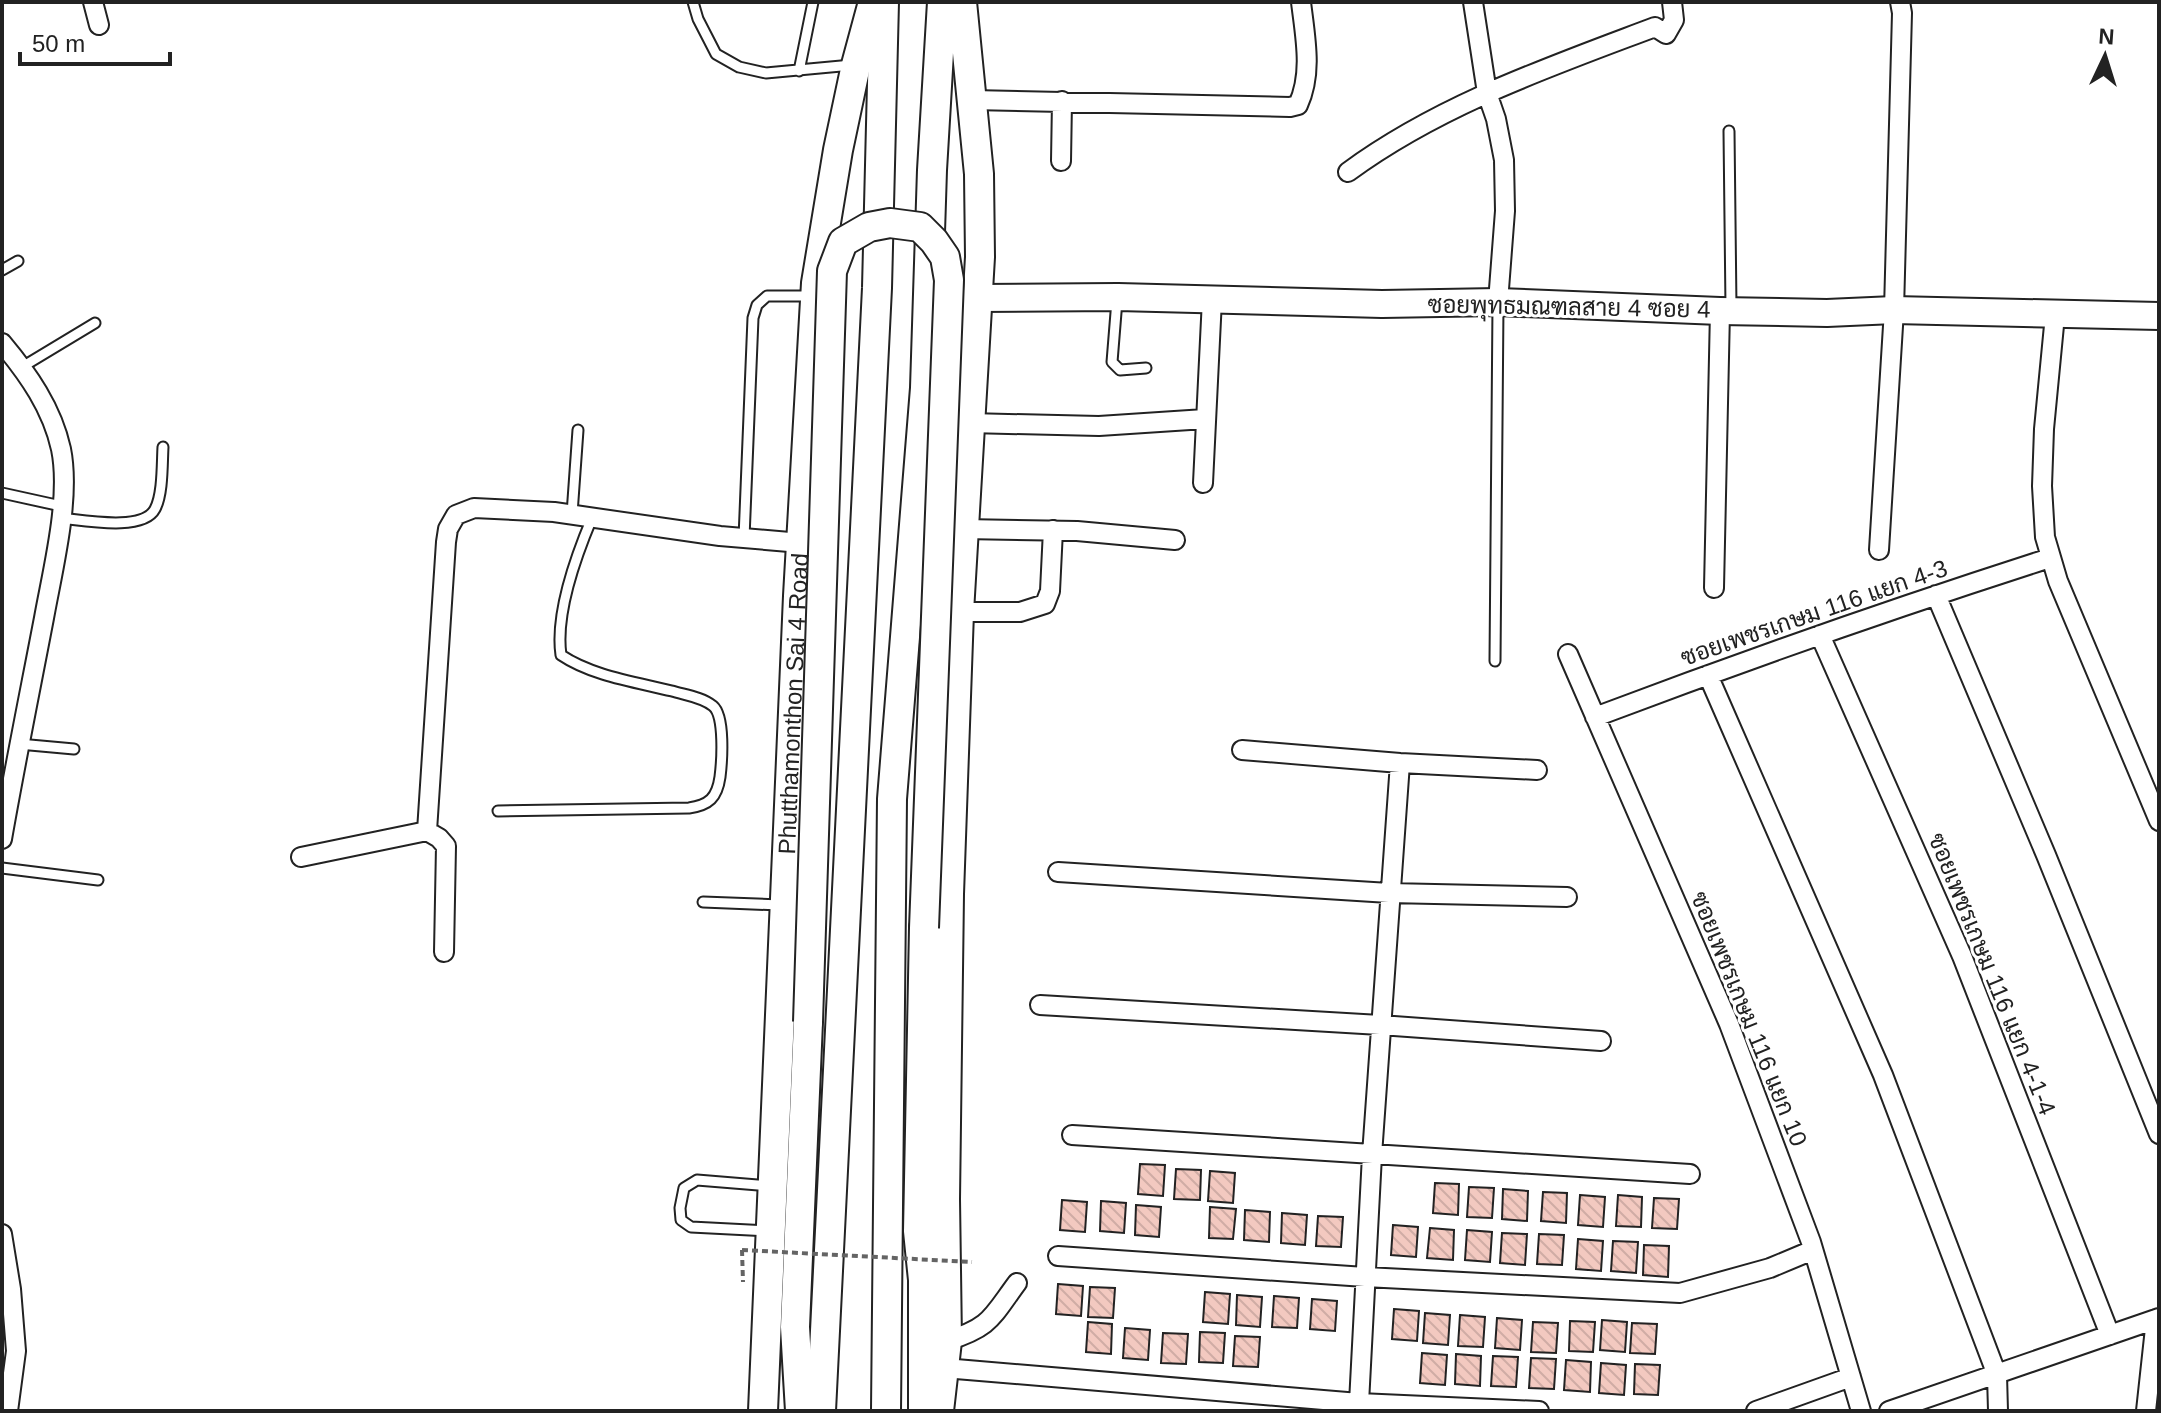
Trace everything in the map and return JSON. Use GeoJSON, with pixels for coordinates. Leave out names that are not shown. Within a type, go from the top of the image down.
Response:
{"type":"FeatureCollection","features":[{"type":"Feature","properties":{"kind":"main road","name":"Phutthamonthon Sai 4 Road"},"geometry":{"type":"LineString","coordinates":[[763,1411],[801,543],[816,296],[838,150],[873,2]]}},
{"type":"Feature","properties":{"kind":"main road"},"geometry":{"type":"LineString","coordinates":[[821,1411],[877,288],[884,2]]}},
{"type":"Feature","properties":{"kind":"main road"},"geometry":{"type":"LineString","coordinates":[[887,1411],[892,799],[925,388],[932,170],[942,2]]}},
{"type":"Feature","properties":{"kind":"main road"},"geometry":{"type":"LineString","coordinates":[[939,1411],[946,1354],[949,940],[959,612],[978,298],[979,174],[962,2]]}},
{"type":"Feature","properties":{"kind":"main road"},"geometry":{"type":"LineString","coordinates":[[785,1411],[795,1327],[808,1022],[832,271],[843,242],[869,227],[890,223],[920,227],[945,257],[949,280],[924,928],[918,1231],[923,1280],[923,1411]]}},
{"type":"Feature","properties":{"kind":"main road"},"geometry":{"type":"LineString","coordinates":[[887,1411],[918,1231]]}},
{"type":"Feature","properties":{"kind":"main road"},"geometry":{"type":"LineString","coordinates":[[795,1327],[800,1411]]}},
{"type":"Feature","properties":{"kind":"street"},"geometry":{"type":"LineString","coordinates":[[93,2],[99,25]]}},
{"type":"Feature","properties":{"kind":"street"},"geometry":{"type":"LineString","coordinates":[[972,100],[1280,108],[1298,105],[1306,77],[1301,2]]}},
{"type":"Feature","properties":{"kind":"street"},"geometry":{"type":"LineString","coordinates":[[1473,2],[1487,93],[1504,160],[1505,211],[1498,302]]}},
{"type":"Feature","properties":{"kind":"street"},"geometry":{"type":"LineString","coordinates":[[1348,172],[1380,148],[1487,93],[1655,27],[1666,34],[1674,20],[1672,2]]}},
{"type":"Feature","properties":{"kind":"street"},"geometry":{"type":"LineString","coordinates":[[1879,550],[1894,310],[1901,7]]}},
{"type":"Feature","properties":{"kind":"street"},"geometry":{"type":"LineString","coordinates":[[1061,161],[1062,101]]}},
{"type":"Feature","properties":{"kind":"street","name":"ซอยพุทธมณฑลสาย 4 ซอย 4"},"geometry":{"type":"LineString","coordinates":[[978,298],[1118,297],[1382,304],[1498,302],[1827,313],[1894,310],[2159,316]]}},
{"type":"Feature","properties":{"kind":"street"},"geometry":{"type":"LineString","coordinates":[[1203,483],[1212,299]]}},
{"type":"Feature","properties":{"kind":"street"},"geometry":{"type":"LineString","coordinates":[[1714,588],[1726,310]]}},
{"type":"Feature","properties":{"kind":"street"},"geometry":{"type":"LineString","coordinates":[[2055,315],[2044,429],[2042,486],[2045,537],[2063,595],[2159,821]]}},
{"type":"Feature","properties":{"kind":"street"},"geometry":{"type":"LineString","coordinates":[[2,343],[22,367],[47,409],[61,449],[63,489],[54,565],[2,839]]}},
{"type":"Feature","properties":{"kind":"street"},"geometry":{"type":"LineString","coordinates":[[969,423],[1099,426],[1205,419]]}},
{"type":"Feature","properties":{"kind":"street"},"geometry":{"type":"LineString","coordinates":[[427,831],[448,529],[456,515],[474,508],[572,514],[801,543]]}},
{"type":"Feature","properties":{"kind":"street"},"geometry":{"type":"LineString","coordinates":[[963,529],[1053,530],[1175,540]]}},
{"type":"Feature","properties":{"kind":"street"},"geometry":{"type":"LineString","coordinates":[[959,612],[1020,612],[1045,604],[1050,591],[1053,530]]}},
{"type":"Feature","properties":{"kind":"street","name":"ซอยเพชรเกษม 116 แยก 4-3"},"geometry":{"type":"LineString","coordinates":[[1595,717],[1820,635],[2050,558]]}},
{"type":"Feature","properties":{"kind":"street"},"geometry":{"type":"LineString","coordinates":[[1936,595],[2159,1134]]}},
{"type":"Feature","properties":{"kind":"street","name":"ซอยเพชรเกษม 116 แยก 4-1-4"},"geometry":{"type":"LineString","coordinates":[[1820,635],[1962,956],[2110,1335]]}},
{"type":"Feature","properties":{"kind":"street","name":"ซอยเพชรเกษม 116 แยก 10"},"geometry":{"type":"LineString","coordinates":[[1568,654],[1729,1024],[1813,1250],[1861,1411]]}},
{"type":"Feature","properties":{"kind":"street"},"geometry":{"type":"LineString","coordinates":[[1708,675],[1883,1075],[1997,1375],[1998,1411]]}},
{"type":"Feature","properties":{"kind":"street"},"geometry":{"type":"LineString","coordinates":[[1242,750],[1537,770]]}},
{"type":"Feature","properties":{"kind":"street"},"geometry":{"type":"LineString","coordinates":[[1359,1403],[1380,1025],[1400,763]]}},
{"type":"Feature","properties":{"kind":"street"},"geometry":{"type":"LineString","coordinates":[[301,857],[427,831],[439,838],[446,846],[444,952]]}},
{"type":"Feature","properties":{"kind":"street"},"geometry":{"type":"LineString","coordinates":[[1058,872],[1389,893],[1567,897]]}},
{"type":"Feature","properties":{"kind":"street"},"geometry":{"type":"LineString","coordinates":[[1040,1005],[1601,1041]]}},
{"type":"Feature","properties":{"kind":"street"},"geometry":{"type":"LineString","coordinates":[[1072,1135],[1690,1174]]}},
{"type":"Feature","properties":{"kind":"street"},"geometry":{"type":"LineString","coordinates":[[3,1240],[16,1351],[8,1411]]}},
{"type":"Feature","properties":{"kind":"street"},"geometry":{"type":"LineString","coordinates":[[1058,1256],[1365,1277],[1680,1293],[1770,1268],[1813,1250]]}},
{"type":"Feature","properties":{"kind":"street"},"geometry":{"type":"LineString","coordinates":[[946,1354],[989,1321],[1017,1283]]}},
{"type":"Feature","properties":{"kind":"street"},"geometry":{"type":"LineString","coordinates":[[1889,1411],[2158,1318],[2146,1411]]}},
{"type":"Feature","properties":{"kind":"street"},"geometry":{"type":"LineString","coordinates":[[946,1354],[1359,1403],[1539,1411]]}},
{"type":"Feature","properties":{"kind":"street"},"geometry":{"type":"LineString","coordinates":[[1756,1411],[1851,1377]]}},
{"type":"Feature","properties":{"kind":"lane"},"geometry":{"type":"LineString","coordinates":[[693,2],[716,54],[739,67],[766,73],[856,65]]}},
{"type":"Feature","properties":{"kind":"lane"},"geometry":{"type":"LineString","coordinates":[[799,71],[813,2]]}},
{"type":"Feature","properties":{"kind":"lane"},"geometry":{"type":"LineString","coordinates":[[1726,310],[1729,131]]}},
{"type":"Feature","properties":{"kind":"lane"},"geometry":{"type":"LineString","coordinates":[[2,270],[18,261]]}},
{"type":"Feature","properties":{"kind":"lane"},"geometry":{"type":"LineString","coordinates":[[744,538],[753,318],[757,305],[767,296],[816,296]]}},
{"type":"Feature","properties":{"kind":"lane"},"geometry":{"type":"LineString","coordinates":[[1118,297],[1112,362],[1120,370],[1146,368]]}},
{"type":"Feature","properties":{"kind":"lane"},"geometry":{"type":"LineString","coordinates":[[1495,661],[1498,302]]}},
{"type":"Feature","properties":{"kind":"lane"},"geometry":{"type":"LineString","coordinates":[[22,367],[95,323]]}},
{"type":"Feature","properties":{"kind":"lane"},"geometry":{"type":"LineString","coordinates":[[572,514],[578,430]]}},
{"type":"Feature","properties":{"kind":"lane"},"geometry":{"type":"LineString","coordinates":[[2,493],[61,512],[123,524],[138,522],[154,512],[159,499],[163,447]]}},
{"type":"Feature","properties":{"kind":"lane"},"geometry":{"type":"LineString","coordinates":[[498,811],[689,808],[704,806],[715,797],[720,777],[721,720],[714,706],[572,663],[561,655],[558,637],[575,561],[592,518]]}},
{"type":"Feature","properties":{"kind":"lane"},"geometry":{"type":"LineString","coordinates":[[19,744],[74,749]]}},
{"type":"Feature","properties":{"kind":"lane"},"geometry":{"type":"LineString","coordinates":[[2,868],[98,880]]}},
{"type":"Feature","properties":{"kind":"lane"},"geometry":{"type":"LineString","coordinates":[[703,902],[785,905]]}},
{"type":"Feature","properties":{"kind":"lane"},"geometry":{"type":"LineString","coordinates":[[771,1231],[691,1227],[681,1220],[680,1208],[684,1188],[697,1180],[773,1187]]}},
{"type":"Feature","properties":{"kind":"path"},"geometry":{"type":"LineString","coordinates":[[742,1250],[972,1262]]}},
{"type":"Feature","properties":{"kind":"building"},"geometry":{"type":"Polygon","coordinates":[[[1140,1164],[1165,1165],[1163,1196],[1138,1194],[1140,1164]]]}},
{"type":"Feature","properties":{"kind":"building"},"geometry":{"type":"Polygon","coordinates":[[[1176,1169],[1201,1170],[1200,1200],[1174,1199],[1176,1169]]]}},
{"type":"Feature","properties":{"kind":"building"},"geometry":{"type":"Polygon","coordinates":[[[1210,1171],[1235,1173],[1233,1203],[1208,1201],[1210,1171]]]}},
{"type":"Feature","properties":{"kind":"building"},"geometry":{"type":"Polygon","coordinates":[[[1435,1183],[1459,1184],[1458,1215],[1433,1213],[1435,1183]]]}},
{"type":"Feature","properties":{"kind":"building"},"geometry":{"type":"Polygon","coordinates":[[[1469,1187],[1494,1188],[1492,1218],[1467,1217],[1469,1187]]]}},
{"type":"Feature","properties":{"kind":"building"},"geometry":{"type":"Polygon","coordinates":[[[1503,1189],[1528,1191],[1527,1221],[1502,1219],[1503,1189]]]}},
{"type":"Feature","properties":{"kind":"building"},"geometry":{"type":"Polygon","coordinates":[[[1543,1192],[1567,1193],[1566,1223],[1541,1221],[1543,1192]]]}},
{"type":"Feature","properties":{"kind":"building"},"geometry":{"type":"Polygon","coordinates":[[[1580,1195],[1605,1197],[1603,1227],[1578,1225],[1580,1195]]]}},
{"type":"Feature","properties":{"kind":"building"},"geometry":{"type":"Polygon","coordinates":[[[1618,1195],[1642,1197],[1641,1227],[1616,1226],[1618,1195]]]}},
{"type":"Feature","properties":{"kind":"building"},"geometry":{"type":"Polygon","coordinates":[[[1654,1198],[1679,1199],[1677,1229],[1652,1228],[1654,1198]]]}},
{"type":"Feature","properties":{"kind":"building"},"geometry":{"type":"Polygon","coordinates":[[[1062,1200],[1087,1202],[1085,1232],[1060,1230],[1062,1200]]]}},
{"type":"Feature","properties":{"kind":"building"},"geometry":{"type":"Polygon","coordinates":[[[1101,1201],[1126,1203],[1124,1233],[1100,1231],[1101,1201]]]}},
{"type":"Feature","properties":{"kind":"building"},"geometry":{"type":"Polygon","coordinates":[[[1136,1205],[1161,1207],[1159,1237],[1135,1235],[1136,1205]]]}},
{"type":"Feature","properties":{"kind":"building"},"geometry":{"type":"Polygon","coordinates":[[[1210,1207],[1236,1209],[1233,1239],[1209,1238],[1210,1207]]]}},
{"type":"Feature","properties":{"kind":"building"},"geometry":{"type":"Polygon","coordinates":[[[1245,1210],[1270,1212],[1269,1242],[1244,1240],[1245,1210]]]}},
{"type":"Feature","properties":{"kind":"building"},"geometry":{"type":"Polygon","coordinates":[[[1282,1213],[1307,1215],[1305,1245],[1281,1243],[1282,1213]]]}},
{"type":"Feature","properties":{"kind":"building"},"geometry":{"type":"Polygon","coordinates":[[[1318,1216],[1343,1217],[1341,1247],[1316,1246],[1318,1216]]]}},
{"type":"Feature","properties":{"kind":"building"},"geometry":{"type":"Polygon","coordinates":[[[1393,1225],[1418,1227],[1416,1257],[1391,1255],[1393,1225]]]}},
{"type":"Feature","properties":{"kind":"building"},"geometry":{"type":"Polygon","coordinates":[[[1430,1228],[1454,1230],[1453,1260],[1427,1258],[1430,1228]]]}},
{"type":"Feature","properties":{"kind":"building"},"geometry":{"type":"Polygon","coordinates":[[[1467,1230],[1492,1232],[1490,1262],[1465,1260],[1467,1230]]]}},
{"type":"Feature","properties":{"kind":"building"},"geometry":{"type":"Polygon","coordinates":[[[1502,1233],[1527,1234],[1525,1265],[1500,1263],[1502,1233]]]}},
{"type":"Feature","properties":{"kind":"building"},"geometry":{"type":"Polygon","coordinates":[[[1539,1234],[1564,1235],[1562,1265],[1537,1264],[1539,1234]]]}},
{"type":"Feature","properties":{"kind":"building"},"geometry":{"type":"Polygon","coordinates":[[[1578,1239],[1603,1241],[1601,1271],[1576,1269],[1578,1239]]]}},
{"type":"Feature","properties":{"kind":"building"},"geometry":{"type":"Polygon","coordinates":[[[1613,1241],[1638,1242],[1636,1273],[1611,1271],[1613,1241]]]}},
{"type":"Feature","properties":{"kind":"building"},"geometry":{"type":"Polygon","coordinates":[[[1644,1245],[1669,1246],[1668,1277],[1643,1275],[1644,1245]]]}},
{"type":"Feature","properties":{"kind":"building"},"geometry":{"type":"Polygon","coordinates":[[[1058,1284],[1083,1286],[1081,1316],[1056,1314],[1058,1284]]]}},
{"type":"Feature","properties":{"kind":"building"},"geometry":{"type":"Polygon","coordinates":[[[1090,1287],[1115,1288],[1113,1318],[1088,1317],[1090,1287]]]}},
{"type":"Feature","properties":{"kind":"building"},"geometry":{"type":"Polygon","coordinates":[[[1205,1292],[1230,1294],[1228,1324],[1203,1322],[1205,1292]]]}},
{"type":"Feature","properties":{"kind":"building"},"geometry":{"type":"Polygon","coordinates":[[[1237,1295],[1262,1297],[1260,1327],[1236,1325],[1237,1295]]]}},
{"type":"Feature","properties":{"kind":"building"},"geometry":{"type":"Polygon","coordinates":[[[1274,1296],[1299,1298],[1297,1328],[1272,1327],[1274,1296]]]}},
{"type":"Feature","properties":{"kind":"building"},"geometry":{"type":"Polygon","coordinates":[[[1312,1299],[1337,1301],[1335,1331],[1310,1329],[1312,1299]]]}},
{"type":"Feature","properties":{"kind":"building"},"geometry":{"type":"Polygon","coordinates":[[[1394,1309],[1419,1311],[1417,1341],[1392,1339],[1394,1309]]]}},
{"type":"Feature","properties":{"kind":"building"},"geometry":{"type":"Polygon","coordinates":[[[1425,1313],[1450,1315],[1448,1345],[1423,1343],[1425,1313]]]}},
{"type":"Feature","properties":{"kind":"building"},"geometry":{"type":"Polygon","coordinates":[[[1460,1315],[1485,1317],[1483,1347],[1458,1346],[1460,1315]]]}},
{"type":"Feature","properties":{"kind":"building"},"geometry":{"type":"Polygon","coordinates":[[[1497,1318],[1522,1320],[1520,1350],[1495,1348],[1497,1318]]]}},
{"type":"Feature","properties":{"kind":"building"},"geometry":{"type":"Polygon","coordinates":[[[1602,1320],[1627,1322],[1625,1352],[1600,1350],[1602,1320]]]}},
{"type":"Feature","properties":{"kind":"building"},"geometry":{"type":"Polygon","coordinates":[[[1570,1321],[1595,1322],[1593,1352],[1569,1351],[1570,1321]]]}},
{"type":"Feature","properties":{"kind":"building"},"geometry":{"type":"Polygon","coordinates":[[[1088,1322],[1112,1324],[1111,1354],[1086,1352],[1088,1322]]]}},
{"type":"Feature","properties":{"kind":"building"},"geometry":{"type":"Polygon","coordinates":[[[1533,1322],[1558,1323],[1556,1353],[1531,1352],[1533,1322]]]}},
{"type":"Feature","properties":{"kind":"building"},"geometry":{"type":"Polygon","coordinates":[[[1632,1323],[1657,1324],[1655,1354],[1630,1353],[1632,1323]]]}},
{"type":"Feature","properties":{"kind":"building"},"geometry":{"type":"Polygon","coordinates":[[[1125,1328],[1150,1330],[1148,1360],[1123,1358],[1125,1328]]]}},
{"type":"Feature","properties":{"kind":"building"},"geometry":{"type":"Polygon","coordinates":[[[1200,1332],[1225,1333],[1223,1363],[1199,1362],[1200,1332]]]}},
{"type":"Feature","properties":{"kind":"building"},"geometry":{"type":"Polygon","coordinates":[[[1163,1333],[1188,1334],[1186,1364],[1161,1363],[1163,1333]]]}},
{"type":"Feature","properties":{"kind":"building"},"geometry":{"type":"Polygon","coordinates":[[[1235,1336],[1260,1337],[1258,1367],[1233,1366],[1235,1336]]]}},
{"type":"Feature","properties":{"kind":"building"},"geometry":{"type":"Polygon","coordinates":[[[1422,1353],[1447,1355],[1445,1385],[1420,1383],[1422,1353]]]}},
{"type":"Feature","properties":{"kind":"building"},"geometry":{"type":"Polygon","coordinates":[[[1456,1354],[1481,1356],[1480,1386],[1455,1384],[1456,1354]]]}},
{"type":"Feature","properties":{"kind":"building"},"geometry":{"type":"Polygon","coordinates":[[[1493,1356],[1518,1357],[1516,1387],[1491,1386],[1493,1356]]]}},
{"type":"Feature","properties":{"kind":"building"},"geometry":{"type":"Polygon","coordinates":[[[1531,1358],[1556,1359],[1554,1389],[1529,1388],[1531,1358]]]}},
{"type":"Feature","properties":{"kind":"building"},"geometry":{"type":"Polygon","coordinates":[[[1566,1360],[1591,1362],[1590,1392],[1564,1390],[1566,1360]]]}},
{"type":"Feature","properties":{"kind":"building"},"geometry":{"type":"Polygon","coordinates":[[[1601,1363],[1626,1365],[1624,1395],[1599,1393],[1601,1363]]]}},
{"type":"Feature","properties":{"kind":"building"},"geometry":{"type":"Polygon","coordinates":[[[1635,1364],[1660,1365],[1658,1395],[1634,1394],[1635,1364]]]}}]}
